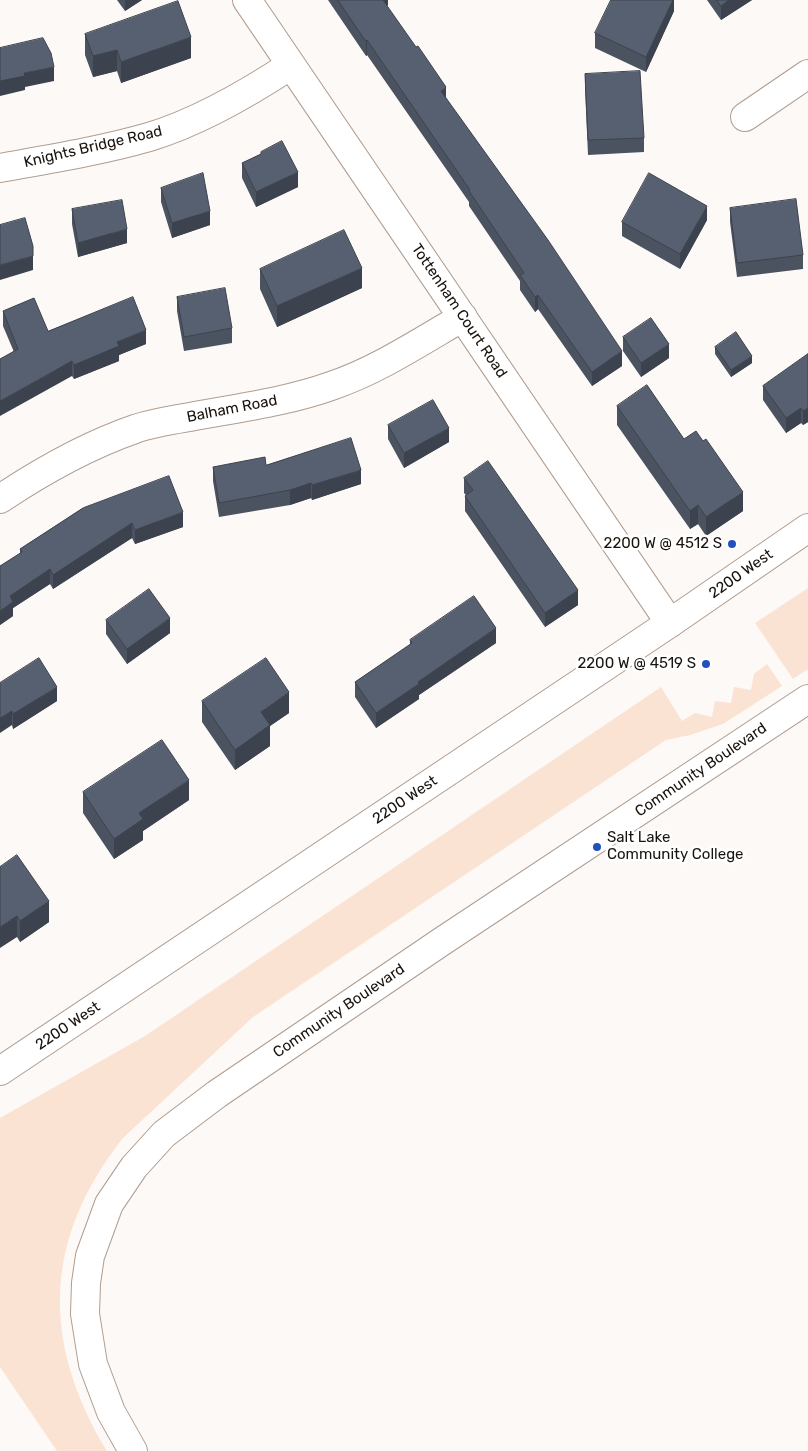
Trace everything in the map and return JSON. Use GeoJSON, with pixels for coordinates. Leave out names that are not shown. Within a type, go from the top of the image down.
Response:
{"type":"FeatureCollection","features":[{"type":"Feature","properties":{"kind":"street","name":"Tottenham Court Road"},"geometry":{"type":"LineString","coordinates":[[247,0],[670,623]]}},
{"type":"Feature","properties":{"kind":"street","name":"Knights Bridge Road"},"geometry":{"type":"LineString","coordinates":[[0,168],[71,155],[149,137],[188,122],[223,105],[269,80],[291,65]]}},
{"type":"Feature","properties":{"kind":"street"},"geometry":{"type":"LineString","coordinates":[[745,116],[808,74]]}},
{"type":"Feature","properties":{"kind":"street","name":"Balham Road"},"geometry":{"type":"LineString","coordinates":[[0,499],[81,451],[136,429],[171,420],[292,398],[332,386],[367,372],[462,317]]}},
{"type":"Feature","properties":{"kind":"street","name":"2200 West"},"geometry":{"type":"LineString","coordinates":[[0,1072],[670,623],[808,528]]}},
{"type":"Feature","properties":{"kind":"street","name":"Community Boulevard"},"geometry":{"type":"LineString","coordinates":[[133,1451],[111,1412],[94,1364],[85,1314],[86,1283],[90,1256],[109,1204],[120,1185],[164,1134],[217,1094],[441,942],[808,699]]}},
{"type":"Feature","properties":{"kind":"shaded area"},"geometry":{"type":"Polygon","coordinates":[[[808,588],[808,669],[793,679],[755,623],[808,588]]]}},
{"type":"Feature","properties":{"kind":"shaded area"},"geometry":{"type":"Polygon","coordinates":[[[767,664],[782,686],[723,724],[690,735],[666,740],[253,1017],[123,1138],[97,1176],[77,1214],[65,1253],[60,1292],[62,1331],[70,1370],[85,1410],[107,1451],[57,1451],[0,1367],[0,1118],[145,1036],[661,687],[682,721],[695,713],[712,717],[715,701],[731,703],[734,687],[751,690],[754,674],[767,664]]]}},
{"type":"Feature","properties":{"kind":"building"},"geometry":{"type":"Polygon","coordinates":[[[338,0],[383,0],[446,87],[441,91],[548,240],[622,351],[592,372],[538,295],[535,297],[520,275],[524,273],[470,190],[338,0]]]}},
{"type":"Feature","properties":{"kind":"building"},"geometry":{"type":"Polygon","coordinates":[[[611,0],[673,0],[646,57],[595,33],[611,0]]]}},
{"type":"Feature","properties":{"kind":"building"},"geometry":{"type":"Polygon","coordinates":[[[717,0],[729,0],[721,6],[717,0]]]}},
{"type":"Feature","properties":{"kind":"building"},"geometry":{"type":"Polygon","coordinates":[[[178,1],[191,37],[121,62],[117,50],[93,56],[85,34],[178,1]]]}},
{"type":"Feature","properties":{"kind":"building"},"geometry":{"type":"Polygon","coordinates":[[[43,38],[51,53],[54,67],[24,73],[25,76],[0,81],[0,48],[43,38]]]}},
{"type":"Feature","properties":{"kind":"building"},"geometry":{"type":"Polygon","coordinates":[[[640,71],[644,138],[588,140],[585,74],[640,71]]]}},
{"type":"Feature","properties":{"kind":"building"},"geometry":{"type":"Polygon","coordinates":[[[282,141],[298,172],[256,192],[242,163],[282,141]]]}},
{"type":"Feature","properties":{"kind":"building"},"geometry":{"type":"Polygon","coordinates":[[[203,173],[210,211],[172,223],[161,188],[203,173]]]}},
{"type":"Feature","properties":{"kind":"building"},"geometry":{"type":"Polygon","coordinates":[[[649,173],[707,206],[680,254],[622,222],[649,173]]]}},
{"type":"Feature","properties":{"kind":"building"},"geometry":{"type":"Polygon","coordinates":[[[796,199],[803,255],[737,263],[730,208],[796,199]]]}},
{"type":"Feature","properties":{"kind":"building"},"geometry":{"type":"Polygon","coordinates":[[[122,200],[127,229],[78,243],[72,209],[122,200]]]}},
{"type":"Feature","properties":{"kind":"building"},"geometry":{"type":"Polygon","coordinates":[[[25,218],[33,246],[33,256],[0,265],[0,225],[25,218]]]}},
{"type":"Feature","properties":{"kind":"building"},"geometry":{"type":"Polygon","coordinates":[[[344,230],[362,268],[277,306],[260,269],[344,230]]]}},
{"type":"Feature","properties":{"kind":"building"},"geometry":{"type":"Polygon","coordinates":[[[225,288],[232,328],[184,337],[177,297],[225,288]]]}},
{"type":"Feature","properties":{"kind":"building"},"geometry":{"type":"Polygon","coordinates":[[[133,297],[146,330],[117,342],[119,346],[74,365],[72,361],[0,401],[0,359],[18,349],[3,311],[34,298],[48,331],[133,297]]]}},
{"type":"Feature","properties":{"kind":"building"},"geometry":{"type":"Polygon","coordinates":[[[651,318],[669,344],[641,363],[623,337],[651,318]]]}},
{"type":"Feature","properties":{"kind":"building"},"geometry":{"type":"Polygon","coordinates":[[[736,332],[752,356],[731,370],[715,347],[736,332]]]}},
{"type":"Feature","properties":{"kind":"building"},"geometry":{"type":"Polygon","coordinates":[[[808,354],[808,408],[803,411],[801,408],[786,418],[763,386],[808,354]]]}},
{"type":"Feature","properties":{"kind":"building"},"geometry":{"type":"Polygon","coordinates":[[[647,385],[684,439],[696,431],[703,441],[706,439],[743,492],[706,517],[698,505],[690,511],[617,406],[647,385]]]}},
{"type":"Feature","properties":{"kind":"building"},"geometry":{"type":"Polygon","coordinates":[[[433,400],[449,428],[404,453],[388,425],[433,400]]]}},
{"type":"Feature","properties":{"kind":"building"},"geometry":{"type":"Polygon","coordinates":[[[351,438],[361,470],[312,485],[311,483],[290,490],[219,503],[213,467],[265,457],[266,465],[351,438]]]}},
{"type":"Feature","properties":{"kind":"building"},"geometry":{"type":"Polygon","coordinates":[[[488,461],[578,590],[545,613],[465,496],[473,490],[464,478],[488,461]]]}},
{"type":"Feature","properties":{"kind":"building"},"geometry":{"type":"Polygon","coordinates":[[[169,476],[183,512],[135,530],[132,523],[53,575],[50,569],[10,596],[13,602],[0,611],[0,566],[22,552],[20,549],[83,508],[169,476]]]}},
{"type":"Feature","properties":{"kind":"building"},"geometry":{"type":"Polygon","coordinates":[[[149,589],[170,618],[127,649],[106,620],[149,589]]]}},
{"type":"Feature","properties":{"kind":"building"},"geometry":{"type":"Polygon","coordinates":[[[474,596],[496,628],[376,713],[355,682],[412,643],[410,640],[474,596]]]}},
{"type":"Feature","properties":{"kind":"building"},"geometry":{"type":"Polygon","coordinates":[[[39,658],[57,687],[13,714],[12,711],[0,718],[0,683],[39,658]]]}},
{"type":"Feature","properties":{"kind":"building"},"geometry":{"type":"Polygon","coordinates":[[[266,658],[289,692],[261,712],[270,725],[235,750],[202,701],[266,658]]]}},
{"type":"Feature","properties":{"kind":"building"},"geometry":{"type":"Polygon","coordinates":[[[162,740],[189,780],[139,813],[143,819],[114,839],[83,792],[162,740]]]}},
{"type":"Feature","properties":{"kind":"building"},"geometry":{"type":"Polygon","coordinates":[[[17,855],[49,901],[20,921],[17,916],[0,927],[0,867],[17,855]]]}},
{"type":"Feature","properties":{"kind":"place","name":"2200 W @ 4512 S"},"geometry":{"type":"Point","coordinates":[732,544]}},
{"type":"Feature","properties":{"kind":"place","name":"2200 W @ 4519 S"},"geometry":{"type":"Point","coordinates":[706,664]}},
{"type":"Feature","properties":{"kind":"place","name":"Salt Lake Community College"},"geometry":{"type":"Point","coordinates":[597,847]}}]}
